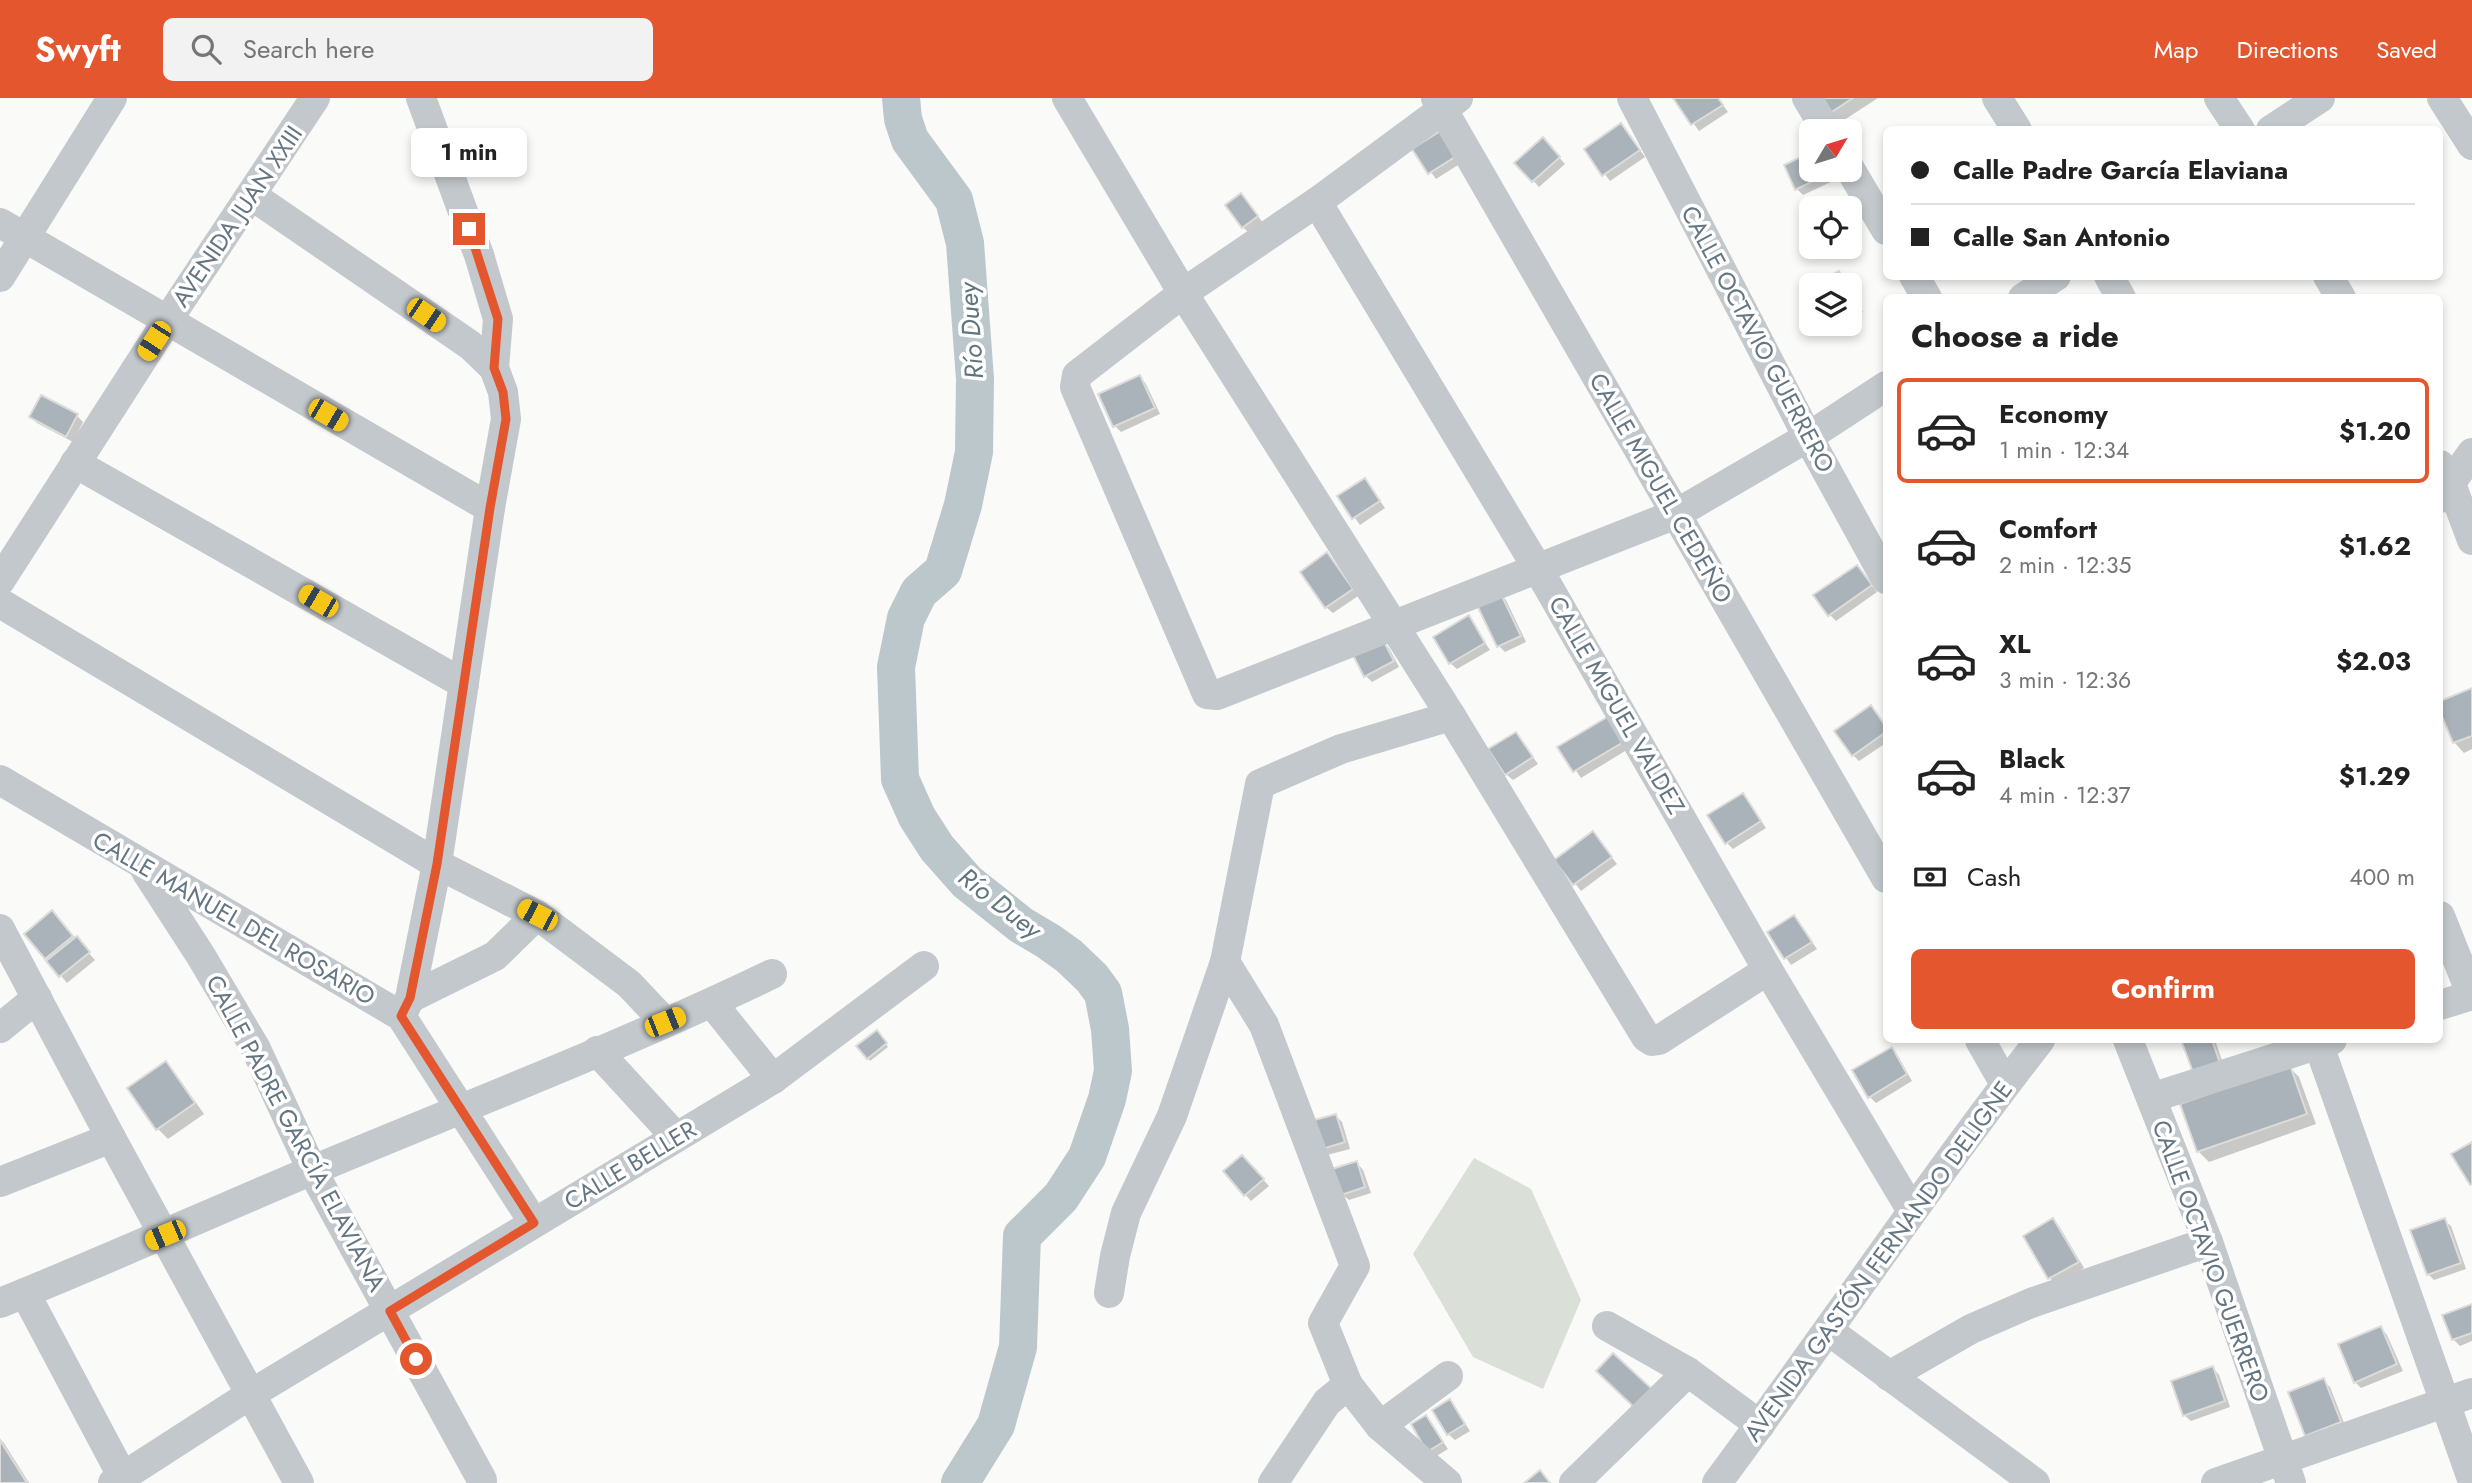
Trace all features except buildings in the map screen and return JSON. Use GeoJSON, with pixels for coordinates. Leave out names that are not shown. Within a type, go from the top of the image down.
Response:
{"type":"FeatureCollection","features":[{"type":"Feature","properties":{"kind":"street"},"geometry":{"type":"LineString","coordinates":[[0,277],[13,230],[112,98]]}},
{"type":"Feature","properties":{"kind":"street","name":"AVENIDA JUAN XXIII"},"geometry":{"type":"LineString","coordinates":[[0,581],[167,321],[315,98]]}},
{"type":"Feature","properties":{"kind":"street"},"geometry":{"type":"LineString","coordinates":[[405,1007],[437,864],[490,508],[506,419],[503,392],[494,368],[498,319],[479,255],[421,98]]}},
{"type":"Feature","properties":{"kind":"street"},"geometry":{"type":"LineString","coordinates":[[1067,98],[1184,293],[1451,716],[1646,1037],[1652,1041],[1659,1040],[1768,970]]}},
{"type":"Feature","properties":{"kind":"street","name":"CALLE OCTAVIO GUERRERO"},"geometry":{"type":"LineString","coordinates":[[1632,98],[1808,438],[1883,574]]}},
{"type":"Feature","properties":{"kind":"street"},"geometry":{"type":"LineString","coordinates":[[1807,98],[1820,119]]}},
{"type":"Feature","properties":{"kind":"street"},"geometry":{"type":"LineString","coordinates":[[1997,98],[2014,126]]}},
{"type":"Feature","properties":{"kind":"street"},"geometry":{"type":"LineString","coordinates":[[2219,98],[2237,126]]}},
{"type":"Feature","properties":{"kind":"street"},"geometry":{"type":"LineString","coordinates":[[2277,126],[2320,98]]}},
{"type":"Feature","properties":{"kind":"street"},"geometry":{"type":"LineString","coordinates":[[2442,98],[2472,145]]}},
{"type":"Feature","properties":{"kind":"street"},"geometry":{"type":"LineString","coordinates":[[1445,101],[1317,202],[1184,293],[1077,375],[1074,387],[1208,694],[1217,695],[1675,514],[1808,438],[1883,388]]}},
{"type":"Feature","properties":{"kind":"street","name":"CALLE MIGUEL CEDEÑO"},"geometry":{"type":"LineString","coordinates":[[1445,101],[1675,514],[1883,873]]}},
{"type":"Feature","properties":{"kind":"street"},"geometry":{"type":"LineString","coordinates":[[1858,182],[1883,225]]}},
{"type":"Feature","properties":{"kind":"street"},"geometry":{"type":"LineString","coordinates":[[251,195],[470,345],[494,368]]}},
{"type":"Feature","properties":{"kind":"street","name":"CALLE MIGUEL VALDEZ"},"geometry":{"type":"LineString","coordinates":[[1317,202],[1538,569],[1768,970],[1912,1211]]}},
{"type":"Feature","properties":{"kind":"street"},"geometry":{"type":"LineString","coordinates":[[13,230],[490,508]]}},
{"type":"Feature","properties":{"kind":"street"},"geometry":{"type":"LineString","coordinates":[[2028,294],[2050,280]]}},
{"type":"Feature","properties":{"kind":"street"},"geometry":{"type":"LineString","coordinates":[[2472,453],[2443,482],[2472,540]]}},
{"type":"Feature","properties":{"kind":"street"},"geometry":{"type":"LineString","coordinates":[[75,463],[464,684]]}},
{"type":"Feature","properties":{"kind":"street"},"geometry":{"type":"LineString","coordinates":[[0,603],[437,864],[537,915],[629,984],[665,1022]]}},
{"type":"Feature","properties":{"kind":"street"},"geometry":{"type":"LineString","coordinates":[[1110,1293],[1115,1256],[1126,1213],[1171,1116],[1225,962],[1260,784],[1341,749],[1451,716]]}},
{"type":"Feature","properties":{"kind":"street","name":"CALLE MANUEL DEL ROSARIO"},"geometry":{"type":"LineString","coordinates":[[0,780],[142,865],[405,1007],[463,1110],[534,1223]]}},
{"type":"Feature","properties":{"kind":"street","name":"CALLE PADRE GARCÍA ELAVIANA"},"geometry":{"type":"LineString","coordinates":[[142,865],[201,956],[256,1049],[312,1170],[482,1480]]}},
{"type":"Feature","properties":{"kind":"street"},"geometry":{"type":"LineString","coordinates":[[405,1007],[495,956],[537,915]]}},
{"type":"Feature","properties":{"kind":"street"},"geometry":{"type":"LineString","coordinates":[[2443,923],[2472,995],[2443,1004]]}},
{"type":"Feature","properties":{"kind":"street"},"geometry":{"type":"LineString","coordinates":[[0,929],[299,1483]]}},
{"type":"Feature","properties":{"kind":"street"},"geometry":{"type":"LineString","coordinates":[[1225,962],[1264,1025],[1355,1266],[1323,1323],[1348,1385],[1380,1426],[1447,1483]]}},
{"type":"Feature","properties":{"kind":"street","name":"CALLE BELLER"},"geometry":{"type":"LineString","coordinates":[[121,1481],[251,1394],[773,1079],[925,967]]}},
{"type":"Feature","properties":{"kind":"street"},"geometry":{"type":"LineString","coordinates":[[121,1481],[13,1298],[312,1170],[463,1110],[772,975]]}},
{"type":"Feature","properties":{"kind":"street"},"geometry":{"type":"LineString","coordinates":[[0,1028],[37,998]]}},
{"type":"Feature","properties":{"kind":"street"},"geometry":{"type":"LineString","coordinates":[[712,1003],[773,1079]]}},
{"type":"Feature","properties":{"kind":"street"},"geometry":{"type":"LineString","coordinates":[[1982,1043],[2006,1084]]}},
{"type":"Feature","properties":{"kind":"street","name":"AVENIDA GASTÓN FERNANDO DELIGNE"},"geometry":{"type":"LineString","coordinates":[[1724,1481],[1760,1425],[1912,1211],[2038,1043]]}},
{"type":"Feature","properties":{"kind":"street","name":"CALLE OCTAVIO GUERRERO"},"geometry":{"type":"LineString","coordinates":[[2129,1043],[2208,1242],[2287,1471]]}},
{"type":"Feature","properties":{"kind":"street"},"geometry":{"type":"LineString","coordinates":[[2151,1098],[2317,1043]]}},
{"type":"Feature","properties":{"kind":"street"},"geometry":{"type":"LineString","coordinates":[[2324,1043],[2472,1479]]}},
{"type":"Feature","properties":{"kind":"street"},"geometry":{"type":"LineString","coordinates":[[597,1051],[676,1137]]}},
{"type":"Feature","properties":{"kind":"street"},"geometry":{"type":"LineString","coordinates":[[0,1182],[111,1139]]}},
{"type":"Feature","properties":{"kind":"street"},"geometry":{"type":"LineString","coordinates":[[1889,1376],[1971,1329],[2031,1303],[2208,1242]]}},
{"type":"Feature","properties":{"kind":"street"},"geometry":{"type":"LineString","coordinates":[[1607,1326],[1688,1372],[1760,1425]]}},
{"type":"Feature","properties":{"kind":"street"},"geometry":{"type":"LineString","coordinates":[[1829,1331],[2035,1483]]}},
{"type":"Feature","properties":{"kind":"street"},"geometry":{"type":"LineString","coordinates":[[1574,1483],[1688,1372]]}},
{"type":"Feature","properties":{"kind":"street"},"geometry":{"type":"LineString","coordinates":[[1380,1426],[1448,1376]]}},
{"type":"Feature","properties":{"kind":"street"},"geometry":{"type":"LineString","coordinates":[[1273,1483],[1327,1402],[1348,1385]]}},
{"type":"Feature","properties":{"kind":"street"},"geometry":{"type":"LineString","coordinates":[[2216,1483],[2287,1471],[2472,1393]]}},
{"type":"Feature","properties":{"kind":"shaded area"},"geometry":{"type":"Polygon","coordinates":[[[1474,1158],[1531,1189],[1581,1300],[1543,1389],[1473,1357],[1413,1254],[1474,1158]]]}},
{"type":"Feature","properties":{"kind":"waterway","name":"Río Duey"},"geometry":{"type":"LineString","coordinates":[[901,98],[903,119],[910,140],[954,200],[965,243],[975,379],[974,452],[963,505],[943,571],[919,592],[906,618],[896,667],[900,779],[917,817],[937,848],[967,882],[1021,925],[1069,956],[1103,993],[1110,1029],[1113,1071],[1107,1099],[1087,1157],[1061,1197],[1022,1236],[1018,1347],[996,1425],[960,1483]]}},
{"type":"Feature","properties":{"kind":"route"},"geometry":{"type":"LineString","coordinates":[[416,1359],[390,1311],[534,1223],[401,1016],[410,998],[437,864],[490,508],[506,419],[503,392],[494,368],[498,319],[469,229]]}}]}
